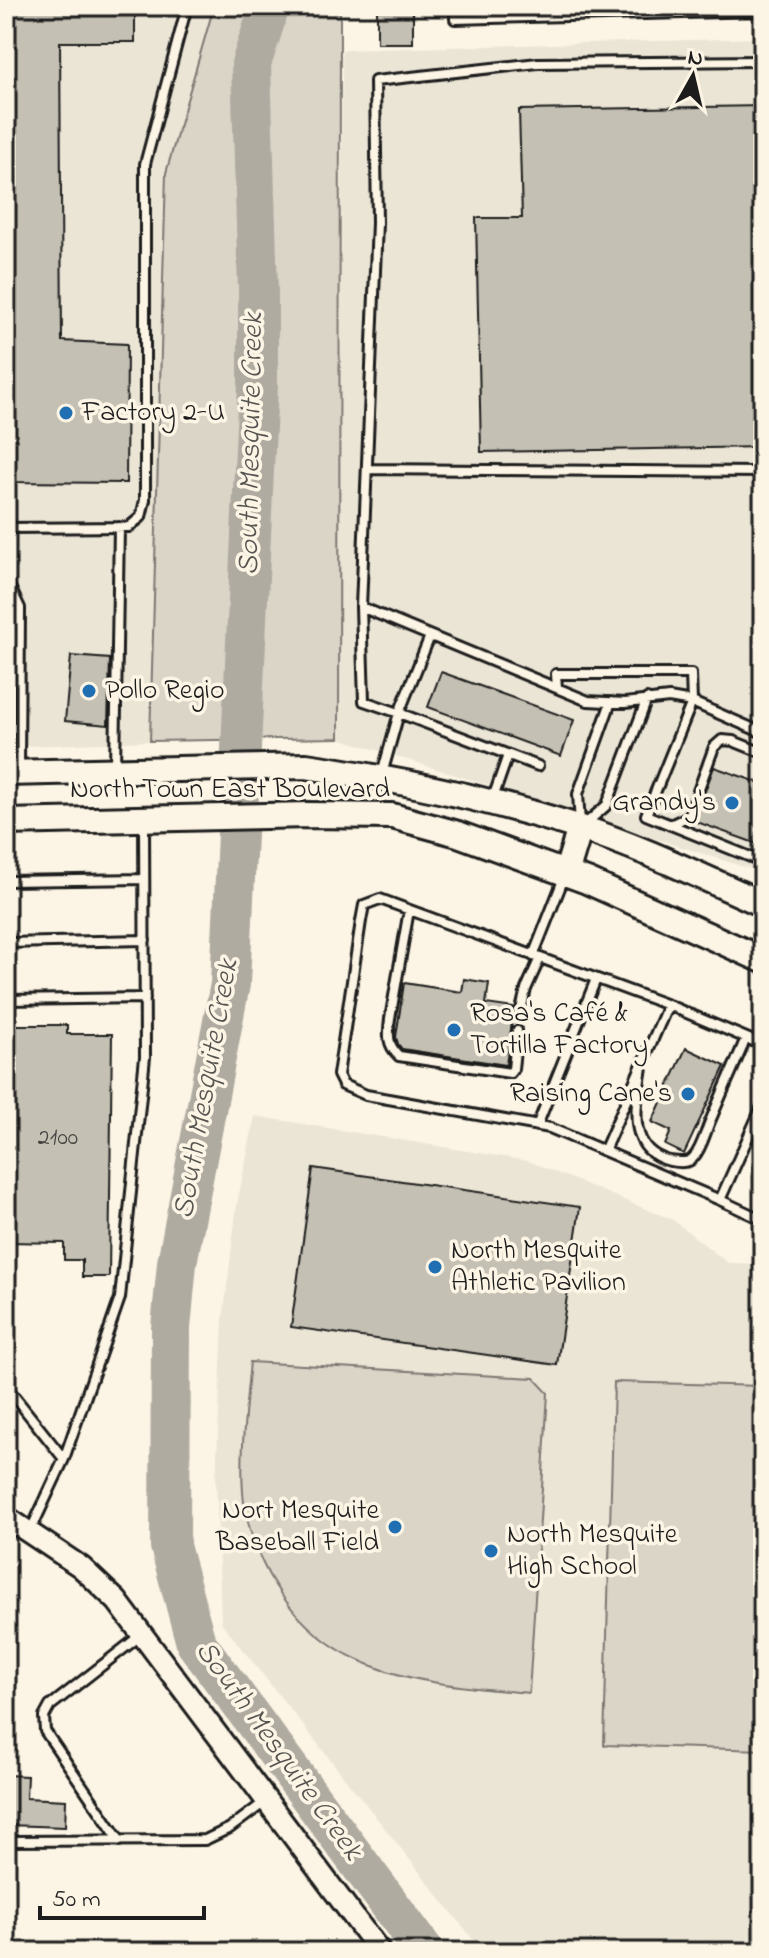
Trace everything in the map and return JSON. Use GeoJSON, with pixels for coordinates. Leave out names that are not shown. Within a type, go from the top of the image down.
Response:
{"type":"FeatureCollection","features":[{"type":"Feature","properties":{"kind":"main road","name":"North Town East Boulevard"},"geometry":{"type":"LineString","coordinates":[[12,773],[306,766],[381,778],[491,803],[580,828],[763,904]]}},
{"type":"Feature","properties":{"kind":"main road","name":"North Town East Boulevard"},"geometry":{"type":"LineString","coordinates":[[6,822],[392,816],[458,834],[566,874],[643,904],[763,960]]}},
{"type":"Feature","properties":{"kind":"main road"},"geometry":{"type":"LineString","coordinates":[[566,874],[580,828]]}},
{"type":"Feature","properties":{"kind":"street"},"geometry":{"type":"LineString","coordinates":[[6,1517],[81,1567],[117,1601],[380,1952]]}},
{"type":"Feature","properties":{"kind":"lane"},"geometry":{"type":"LineString","coordinates":[[6,528],[129,527],[141,517],[145,500],[145,164],[187,6]]}},
{"type":"Feature","properties":{"kind":"lane"},"geometry":{"type":"LineString","coordinates":[[455,6],[455,19],[763,11]]}},
{"type":"Feature","properties":{"kind":"lane"},"geometry":{"type":"LineString","coordinates":[[538,766],[364,701],[361,607],[377,223],[375,81],[538,63],[763,61]]}},
{"type":"Feature","properties":{"kind":"lane"},"geometry":{"type":"LineString","coordinates":[[367,469],[763,472]]}},
{"type":"Feature","properties":{"kind":"lane"},"geometry":{"type":"LineString","coordinates":[[115,770],[119,527]]}},
{"type":"Feature","properties":{"kind":"lane"},"geometry":{"type":"LineString","coordinates":[[6,579],[20,608],[19,728],[12,773]]}},
{"type":"Feature","properties":{"kind":"lane"},"geometry":{"type":"LineString","coordinates":[[361,607],[588,701],[625,703],[647,699],[692,702],[763,733]]}},
{"type":"Feature","properties":{"kind":"lane"},"geometry":{"type":"LineString","coordinates":[[381,778],[399,713],[430,636]]}},
{"type":"Feature","properties":{"kind":"lane"},"geometry":{"type":"LineString","coordinates":[[557,688],[556,674],[691,674],[692,702],[646,815],[763,862]]}},
{"type":"Feature","properties":{"kind":"lane"},"geometry":{"type":"LineString","coordinates":[[580,828],[607,805],[647,699]]}},
{"type":"Feature","properties":{"kind":"lane"},"geometry":{"type":"LineString","coordinates":[[580,828],[578,794],[611,702]]}},
{"type":"Feature","properties":{"kind":"lane"},"geometry":{"type":"LineString","coordinates":[[6,728],[19,728]]}},
{"type":"Feature","properties":{"kind":"lane"},"geometry":{"type":"LineString","coordinates":[[670,825],[689,816],[714,747],[722,740],[763,753]]}},
{"type":"Feature","properties":{"kind":"lane"},"geometry":{"type":"LineString","coordinates":[[491,803],[508,755]]}},
{"type":"Feature","properties":{"kind":"lane"},"geometry":{"type":"LineString","coordinates":[[30,1533],[64,1459],[120,1298],[145,1057],[144,818]]}},
{"type":"Feature","properties":{"kind":"lane"},"geometry":{"type":"LineString","coordinates":[[520,1014],[536,957],[566,874]]}},
{"type":"Feature","properties":{"kind":"lane"},"geometry":{"type":"LineString","coordinates":[[6,881],[144,879]]}},
{"type":"Feature","properties":{"kind":"lane"},"geometry":{"type":"LineString","coordinates":[[763,1045],[668,1005],[380,899],[364,905],[338,1075],[343,1085],[366,1095],[550,1128],[763,1220]]}},
{"type":"Feature","properties":{"kind":"lane"},"geometry":{"type":"LineString","coordinates":[[409,910],[390,1019],[388,1037],[392,1049],[399,1056],[510,1073],[517,1031]]}},
{"type":"Feature","properties":{"kind":"lane"},"geometry":{"type":"LineString","coordinates":[[6,943],[145,940]]}},
{"type":"Feature","properties":{"kind":"lane"},"geometry":{"type":"LineString","coordinates":[[537,1126],[596,979]]}},
{"type":"Feature","properties":{"kind":"lane"},"geometry":{"type":"LineString","coordinates":[[6,1000],[145,998]]}},
{"type":"Feature","properties":{"kind":"lane"},"geometry":{"type":"LineString","coordinates":[[604,1151],[668,1005]]}},
{"type":"Feature","properties":{"kind":"lane"},"geometry":{"type":"LineString","coordinates":[[642,1067],[637,1134],[644,1147],[652,1153],[665,1160],[686,1162],[693,1158],[702,1140],[746,1038]]}},
{"type":"Feature","properties":{"kind":"lane"},"geometry":{"type":"LineString","coordinates":[[720,1200],[763,1104]]}},
{"type":"Feature","properties":{"kind":"lane"},"geometry":{"type":"LineString","coordinates":[[6,1386],[64,1459]]}},
{"type":"Feature","properties":{"kind":"lane"},"geometry":{"type":"LineString","coordinates":[[120,1841],[45,1731],[44,1717],[50,1706],[142,1634]]}},
{"type":"Feature","properties":{"kind":"lane"},"geometry":{"type":"LineString","coordinates":[[6,1841],[205,1840],[230,1828],[267,1800]]}},
{"type":"Feature","properties":{"kind":"shaded area"},"geometry":{"type":"Polygon","coordinates":[[[6,6],[214,6],[166,173],[150,741],[6,747],[6,6]]]}},
{"type":"Feature","properties":{"kind":"shaded area"},"geometry":{"type":"Polygon","coordinates":[[[214,6],[340,6],[339,738],[150,741],[166,173],[214,6]]]}},
{"type":"Feature","properties":{"kind":"shaded area"},"geometry":{"type":"Polygon","coordinates":[[[763,38],[763,873],[339,738],[342,50],[763,38]]]}},
{"type":"Feature","properties":{"kind":"shaded area","name":"North Mesquite High School"},"geometry":{"type":"Polygon","coordinates":[[[255,1116],[528,1161],[673,1220],[728,1263],[763,1264],[763,1952],[478,1952],[476,1943],[221,1622],[216,1479],[223,1320],[237,1204],[255,1116]]]}},
{"type":"Feature","properties":{"kind":"shaded area","name":"Nort Mesquite Baseball Field"},"geometry":{"type":"Polygon","coordinates":[[[250,1362],[534,1378],[548,1393],[529,1693],[441,1684],[376,1667],[334,1647],[297,1614],[281,1595],[257,1550],[244,1502],[243,1451],[250,1362]]]}},
{"type":"Feature","properties":{"kind":"shaded area"},"geometry":{"type":"Polygon","coordinates":[[[614,1382],[763,1386],[763,1750],[604,1745],[614,1382]]]}},
{"type":"Feature","properties":{"kind":"building"},"geometry":{"type":"Polygon","coordinates":[[[6,6],[135,6],[135,42],[60,42],[62,341],[127,344],[126,483],[6,482],[6,6]]]}},
{"type":"Feature","properties":{"kind":"building"},"geometry":{"type":"Polygon","coordinates":[[[377,6],[413,6],[413,43],[377,43],[377,6]]]}},
{"type":"Feature","properties":{"kind":"building"},"geometry":{"type":"Polygon","coordinates":[[[763,106],[763,447],[481,452],[476,218],[522,218],[519,110],[763,106]]]}},
{"type":"Feature","properties":{"kind":"building","name":"Pollo Regio"},"geometry":{"type":"Polygon","coordinates":[[[71,656],[110,659],[108,725],[65,721],[71,656]]]}},
{"type":"Feature","properties":{"kind":"building"},"geometry":{"type":"Polygon","coordinates":[[[441,672],[574,720],[561,756],[428,707],[441,672]]]}},
{"type":"Feature","properties":{"kind":"building","name":"Grandy's"},"geometry":{"type":"Polygon","coordinates":[[[714,767],[763,784],[763,846],[694,821],[714,767]]]}},
{"type":"Feature","properties":{"kind":"building","name":"Rosa's Café & Tortilla Factory"},"geometry":{"type":"Polygon","coordinates":[[[464,979],[489,983],[486,1004],[514,1008],[506,1065],[402,1049],[398,1044],[396,1037],[404,983],[462,992],[464,979]]]}},
{"type":"Feature","properties":{"kind":"building"},"geometry":{"type":"Polygon","coordinates":[[[6,1025],[67,1025],[67,1034],[112,1034],[109,1277],[82,1277],[82,1260],[64,1260],[64,1243],[6,1242],[6,1025]]]}},
{"type":"Feature","properties":{"kind":"building","name":"Raising Cane's"},"geometry":{"type":"Polygon","coordinates":[[[686,1048],[725,1066],[684,1154],[665,1145],[671,1131],[652,1122],[686,1048]]]}},
{"type":"Feature","properties":{"kind":"building","name":"North Mesquite Athletic Pavilion"},"geometry":{"type":"Polygon","coordinates":[[[313,1168],[580,1207],[557,1365],[291,1327],[313,1168]]]}},
{"type":"Feature","properties":{"kind":"building"},"geometry":{"type":"Polygon","coordinates":[[[6,1775],[27,1776],[26,1798],[66,1800],[65,1827],[6,1825],[6,1775]]]}},
{"type":"Feature","properties":{"kind":"waterway","name":"South Mesquite Creek"},"geometry":{"type":"LineString","coordinates":[[270,6],[251,64],[258,385],[230,984],[177,1263],[171,1328],[170,1546],[196,1643],[425,1952]]}},
{"type":"Feature","properties":{"kind":"place","name":"Factory 2-U"},"geometry":{"type":"Point","coordinates":[66,413]}},
{"type":"Feature","properties":{"kind":"place","name":"Pollo Regio"},"geometry":{"type":"Point","coordinates":[89,691]}},
{"type":"Feature","properties":{"kind":"place","name":"Grandy's"},"geometry":{"type":"Point","coordinates":[732,803]}},
{"type":"Feature","properties":{"kind":"place","name":"Rosa's Café & Tortilla Factory"},"geometry":{"type":"Point","coordinates":[454,1030]}},
{"type":"Feature","properties":{"kind":"place","name":"Raising Cane's"},"geometry":{"type":"Point","coordinates":[688,1094]}},
{"type":"Feature","properties":{"kind":"place","name":"North Mesquite Athletic Pavilion"},"geometry":{"type":"Point","coordinates":[435,1267]}},
{"type":"Feature","properties":{"kind":"place","name":"Nort Mesquite Baseball Field"},"geometry":{"type":"Point","coordinates":[395,1527]}},
{"type":"Feature","properties":{"kind":"place","name":"North Mesquite High School"},"geometry":{"type":"Point","coordinates":[491,1551]}}]}
